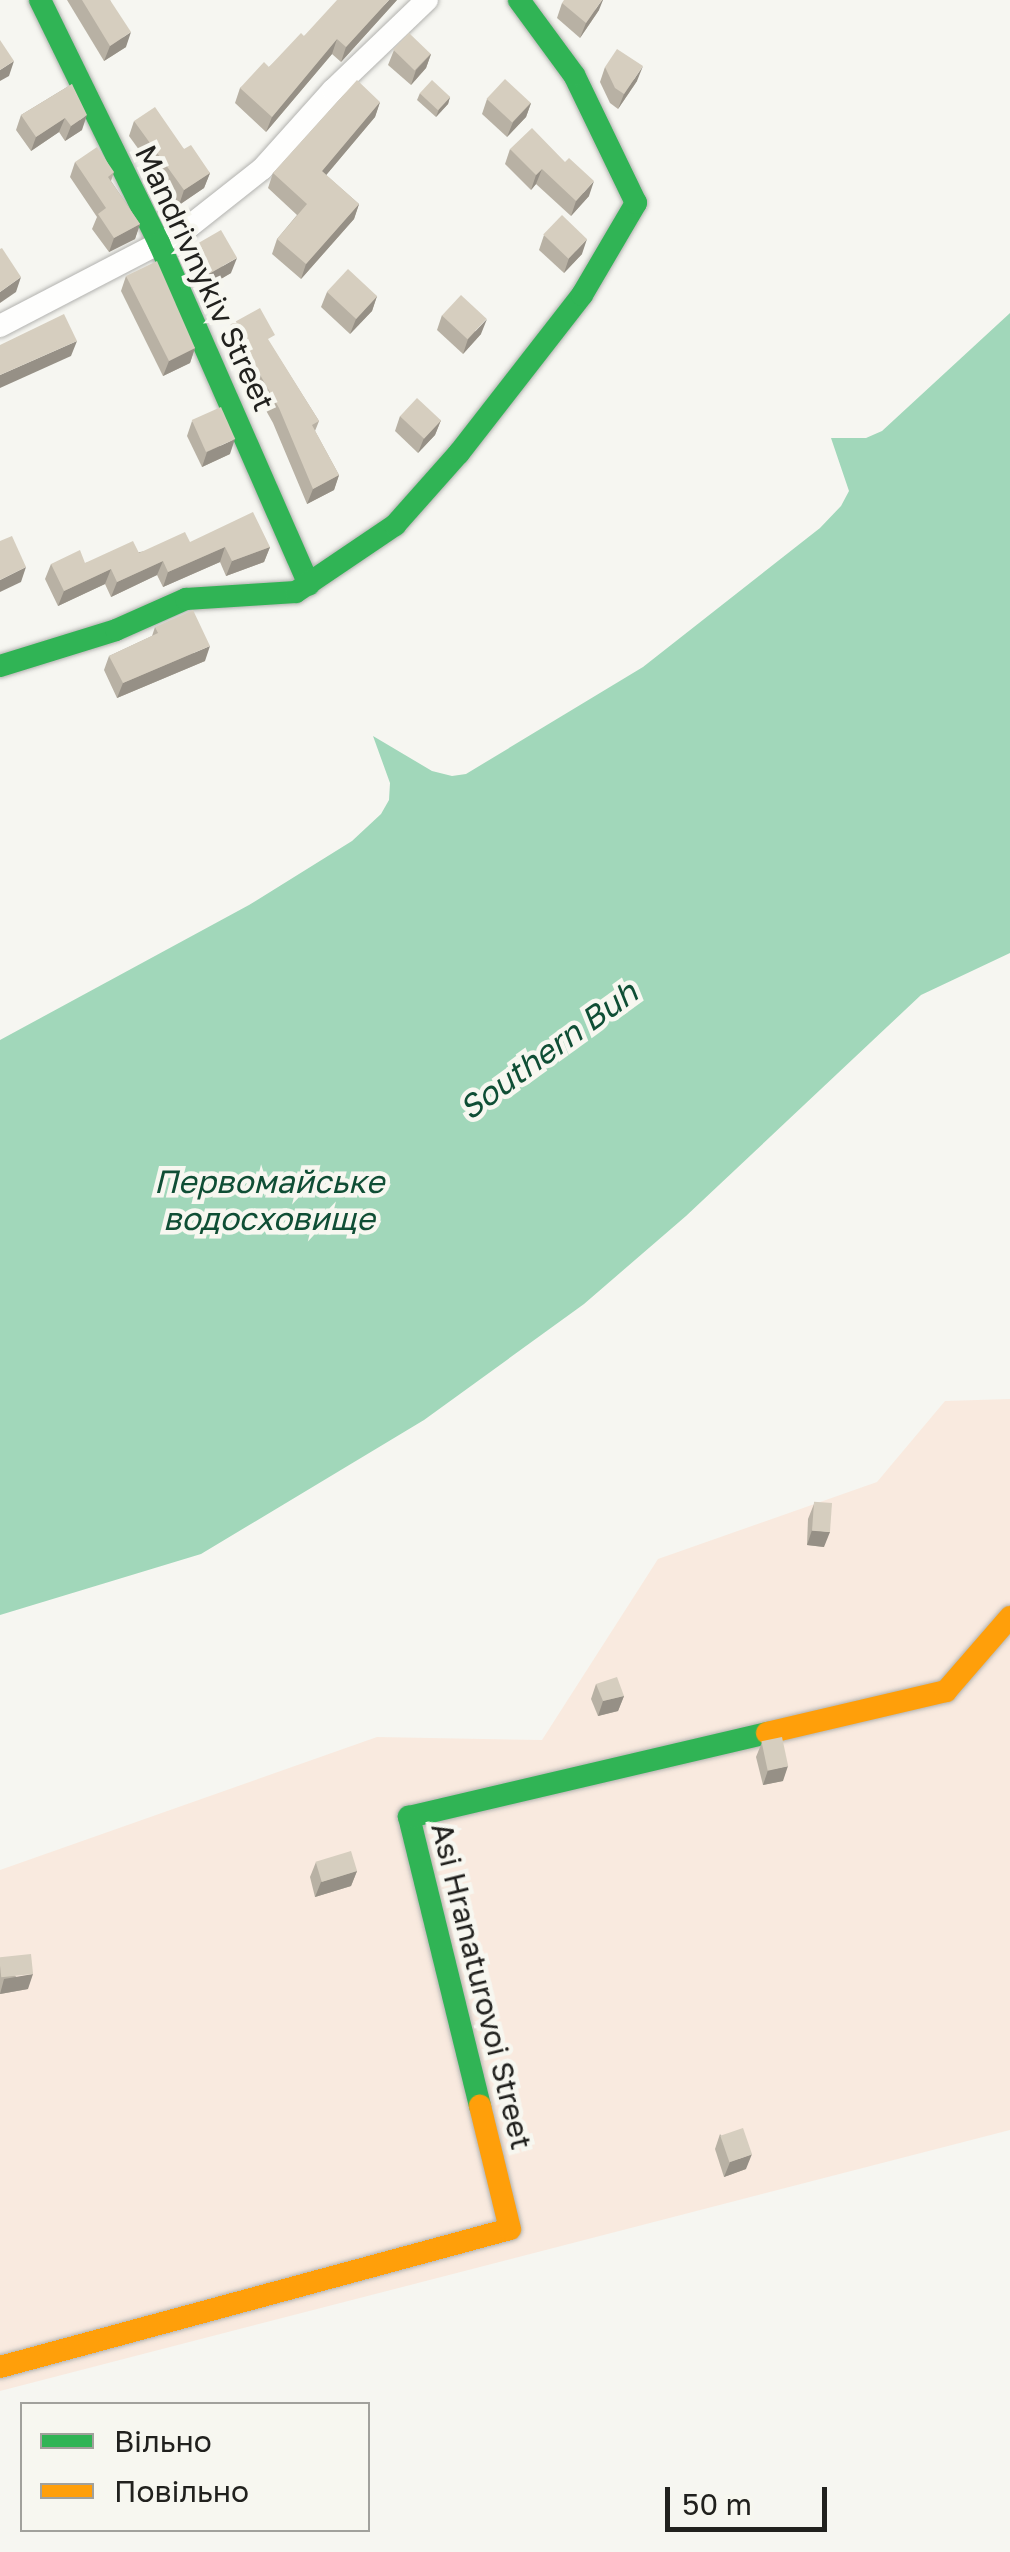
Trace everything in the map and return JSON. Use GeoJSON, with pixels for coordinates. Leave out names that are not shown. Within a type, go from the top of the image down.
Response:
{"type":"FeatureCollection","features":[{"type":"Feature","properties":{"kind":"street","name":"Mandrivnykiv Street"},"geometry":{"type":"LineString","coordinates":[[40,0],[159,243],[309,584]]}},
{"type":"Feature","properties":{"kind":"street"},"geometry":{"type":"LineString","coordinates":[[0,326],[186,229],[262,169],[333,90],[427,0]]}},
{"type":"Feature","properties":{"kind":"street"},"geometry":{"type":"LineString","coordinates":[[0,666],[116,630],[186,599],[296,592],[395,524],[459,454],[582,295],[636,204],[574,75],[519,0]]}},
{"type":"Feature","properties":{"kind":"street","name":"Asi Hranaturovoi Street"},"geometry":{"type":"LineString","coordinates":[[0,2368],[510,2229],[409,1816],[946,1691],[1010,1617]]}},
{"type":"Feature","properties":{"kind":"shaded area"},"geometry":{"type":"Polygon","coordinates":[[[1010,1399],[1010,2130],[0,2391],[0,1870],[377,1737],[542,1740],[658,1559],[877,1482],[945,1401],[1010,1399]]]}},
{"type":"Feature","properties":{"kind":"water","name":"Первомайське водосховище"},"geometry":{"type":"Polygon","coordinates":[[[1010,313],[1010,953],[921,995],[686,1216],[584,1304],[424,1420],[201,1554],[0,1615],[0,1040],[249,905],[352,841],[381,814],[389,800],[390,783],[373,736],[432,771],[452,776],[466,774],[643,667],[820,528],[841,506],[849,491],[831,438],[866,438],[882,431],[1010,313]]]}},
{"type":"Feature","properties":{"kind":"building"},"geometry":{"type":"Polygon","coordinates":[[[82,0],[110,0],[131,32],[110,46],[82,0]]]}},
{"type":"Feature","properties":{"kind":"building"},"geometry":{"type":"Polygon","coordinates":[[[337,0],[389,0],[346,47],[337,39],[272,117],[240,88],[264,62],[269,67],[301,33],[304,36],[337,0]]]}},
{"type":"Feature","properties":{"kind":"building"},"geometry":{"type":"Polygon","coordinates":[[[602,0],[586,23],[562,3],[602,0]]]}},
{"type":"Feature","properties":{"kind":"building"},"geometry":{"type":"Polygon","coordinates":[[[409,33],[431,54],[415,70],[393,50],[409,33]]]}},
{"type":"Feature","properties":{"kind":"building"},"geometry":{"type":"Polygon","coordinates":[[[0,40],[14,61],[0,70],[0,40]]]}},
{"type":"Feature","properties":{"kind":"building"},"geometry":{"type":"Polygon","coordinates":[[[617,49],[643,66],[624,94],[615,88],[605,67],[617,49]]]}},
{"type":"Feature","properties":{"kind":"building"},"geometry":{"type":"Polygon","coordinates":[[[505,79],[531,103],[512,123],[487,99],[505,79]]]}},
{"type":"Feature","properties":{"kind":"building"},"geometry":{"type":"Polygon","coordinates":[[[357,80],[380,102],[322,171],[359,204],[306,264],[277,239],[307,204],[273,173],[357,80]]]}},
{"type":"Feature","properties":{"kind":"building"},"geometry":{"type":"Polygon","coordinates":[[[432,80],[450,97],[438,110],[420,93],[432,80]]]}},
{"type":"Feature","properties":{"kind":"building"},"geometry":{"type":"Polygon","coordinates":[[[72,84],[87,115],[71,126],[65,118],[36,137],[21,115],[72,84]]]}},
{"type":"Feature","properties":{"kind":"building"},"geometry":{"type":"Polygon","coordinates":[[[155,107],[184,149],[191,145],[210,173],[184,190],[134,121],[155,107]]]}},
{"type":"Feature","properties":{"kind":"building"},"geometry":{"type":"Polygon","coordinates":[[[532,128],[565,162],[569,158],[594,181],[576,201],[542,169],[536,175],[510,149],[532,128]]]}},
{"type":"Feature","properties":{"kind":"building"},"geometry":{"type":"Polygon","coordinates":[[[97,147],[114,172],[108,177],[140,224],[114,238],[98,214],[106,208],[75,162],[97,147]]]}},
{"type":"Feature","properties":{"kind":"building"},"geometry":{"type":"Polygon","coordinates":[[[562,215],[587,239],[568,259],[543,234],[562,215]]]}},
{"type":"Feature","properties":{"kind":"building"},"geometry":{"type":"Polygon","coordinates":[[[221,230],[237,258],[210,273],[194,246],[221,230]]]}},
{"type":"Feature","properties":{"kind":"building"},"geometry":{"type":"Polygon","coordinates":[[[0,249],[21,277],[0,292],[0,249]]]}},
{"type":"Feature","properties":{"kind":"building"},"geometry":{"type":"Polygon","coordinates":[[[157,261],[195,348],[169,361],[126,276],[157,261]]]}},
{"type":"Feature","properties":{"kind":"building"},"geometry":{"type":"Polygon","coordinates":[[[348,269],[377,296],[356,319],[327,292],[348,269]]]}},
{"type":"Feature","properties":{"kind":"building"},"geometry":{"type":"Polygon","coordinates":[[[461,295],[487,319],[468,339],[442,315],[461,295]]]}},
{"type":"Feature","properties":{"kind":"building"},"geometry":{"type":"Polygon","coordinates":[[[260,308],[275,335],[268,339],[319,421],[312,425],[339,475],[313,489],[279,408],[231,324],[260,308]]]}},
{"type":"Feature","properties":{"kind":"building"},"geometry":{"type":"Polygon","coordinates":[[[64,314],[77,341],[0,375],[0,345],[64,314]]]}},
{"type":"Feature","properties":{"kind":"building"},"geometry":{"type":"Polygon","coordinates":[[[417,398],[441,421],[424,439],[400,416],[417,398]]]}},
{"type":"Feature","properties":{"kind":"building"},"geometry":{"type":"Polygon","coordinates":[[[221,407],[235,439],[206,452],[192,420],[221,407]]]}},
{"type":"Feature","properties":{"kind":"building"},"geometry":{"type":"Polygon","coordinates":[[[253,512],[270,547],[232,561],[225,547],[168,572],[163,561],[117,582],[111,569],[64,591],[51,564],[80,550],[85,563],[133,541],[139,553],[185,532],[190,542],[253,512]]]}},
{"type":"Feature","properties":{"kind":"building"},"geometry":{"type":"Polygon","coordinates":[[[12,536],[26,567],[0,580],[0,541],[12,536]]]}},
{"type":"Feature","properties":{"kind":"building"},"geometry":{"type":"Polygon","coordinates":[[[193,610],[210,646],[123,683],[109,656],[158,633],[155,627],[193,610]]]}},
{"type":"Feature","properties":{"kind":"building"},"geometry":{"type":"Polygon","coordinates":[[[814,1502],[832,1503],[830,1532],[812,1531],[814,1502]]]}},
{"type":"Feature","properties":{"kind":"building"},"geometry":{"type":"Polygon","coordinates":[[[617,1677],[624,1696],[603,1701],[596,1684],[617,1677]]]}},
{"type":"Feature","properties":{"kind":"building"},"geometry":{"type":"Polygon","coordinates":[[[782,1737],[788,1766],[768,1771],[761,1741],[782,1737]]]}},
{"type":"Feature","properties":{"kind":"building"},"geometry":{"type":"Polygon","coordinates":[[[351,1851],[357,1871],[322,1882],[316,1862],[351,1851]]]}},
{"type":"Feature","properties":{"kind":"building"},"geometry":{"type":"Polygon","coordinates":[[[31,1954],[33,1974],[1,1977],[0,1957],[31,1954]]]}},
{"type":"Feature","properties":{"kind":"building"},"geometry":{"type":"Polygon","coordinates":[[[743,2128],[752,2154],[729,2162],[720,2136],[743,2128]]]}},
{"type":"Feature","properties":{"kind":"traffic: fast"},"geometry":{"type":"LineString","coordinates":[[40,0],[159,243],[309,584]]}},
{"type":"Feature","properties":{"kind":"traffic: fast"},"geometry":{"type":"LineString","coordinates":[[0,666],[116,630],[186,599],[296,592],[395,525],[459,453],[582,295],[636,203],[574,75],[519,0]]}},
{"type":"Feature","properties":{"kind":"traffic: fast"},"geometry":{"type":"LineString","coordinates":[[480,2106],[409,1817],[767,1733]]}},
{"type":"Feature","properties":{"kind":"traffic: slow"},"geometry":{"type":"LineString","coordinates":[[767,1733],[946,1691],[1010,1617]]}},
{"type":"Feature","properties":{"kind":"traffic: slow"},"geometry":{"type":"LineString","coordinates":[[0,2367],[510,2229],[480,2106]]}},
{"type":"Feature","properties":{"kind":"water label","name":"Southern Buh"},"geometry":{"type":"Point","coordinates":[548,1050]}}]}
